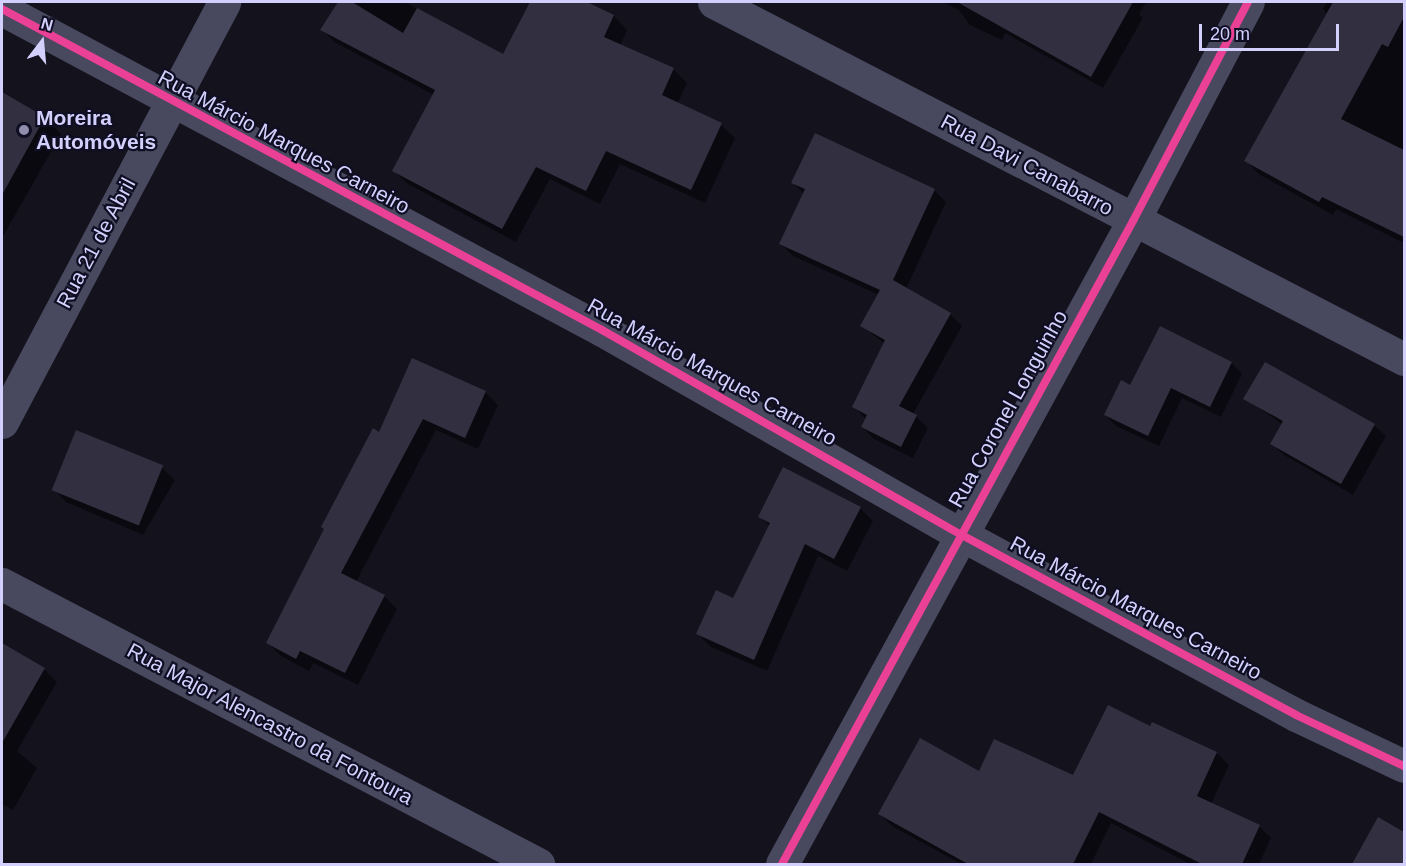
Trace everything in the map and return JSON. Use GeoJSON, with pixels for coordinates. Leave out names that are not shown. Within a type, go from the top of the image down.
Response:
{"type":"FeatureCollection","features":[{"type":"Feature","properties":{"kind":"street","name":"Rua 21 de Abril"},"geometry":{"type":"LineString","coordinates":[[2,422],[224,2]]}},
{"type":"Feature","properties":{"kind":"street","name":"Rua Davi Canabarro"},"geometry":{"type":"LineString","coordinates":[[714,2],[1133,221],[1404,359]]}},
{"type":"Feature","properties":{"kind":"street","name":"Rua Coronel Longuinho"},"geometry":{"type":"LineString","coordinates":[[782,864],[960,534],[1133,221],[1248,2]]}},
{"type":"Feature","properties":{"kind":"street","name":"Rua Márcio Marques Carneiro"},"geometry":{"type":"LineString","coordinates":[[2,9],[171,103],[602,330],[960,534],[1296,715],[1404,766]]}},
{"type":"Feature","properties":{"kind":"street","name":"Rua Major Alencastro da Fontoura"},"geometry":{"type":"LineString","coordinates":[[2,584],[538,864]]}},
{"type":"Feature","properties":{"kind":"building"},"geometry":{"type":"Polygon","coordinates":[[[338,2],[352,2],[403,33],[417,8],[503,54],[530,2],[587,2],[614,15],[604,37],[674,68],[662,95],[722,123],[691,190],[606,151],[586,191],[536,167],[502,229],[392,171],[435,90],[320,30],[338,2]]]}},
{"type":"Feature","properties":{"kind":"building"},"geometry":{"type":"Polygon","coordinates":[[[957,2],[1133,2],[1091,77],[957,2]]]}},
{"type":"Feature","properties":{"kind":"building"},"geometry":{"type":"Polygon","coordinates":[[[1333,2],[1404,2],[1404,17],[1388,47],[1382,44],[1341,119],[1404,150],[1404,237],[1322,197],[1319,202],[1244,161],[1333,2]]]}},
{"type":"Feature","properties":{"kind":"building"},"geometry":{"type":"Polygon","coordinates":[[[2,92],[45,117],[2,195],[2,92]]]}},
{"type":"Feature","properties":{"kind":"building"},"geometry":{"type":"Polygon","coordinates":[[[815,133],[935,189],[893,280],[951,313],[899,406],[917,415],[901,447],[861,427],[867,415],[852,407],[885,340],[860,326],[880,290],[779,244],[805,189],[791,183],[815,133]]]}},
{"type":"Feature","properties":{"kind":"building"},"geometry":{"type":"Polygon","coordinates":[[[1160,326],[1232,362],[1210,407],[1171,388],[1148,436],[1104,415],[1121,380],[1130,385],[1160,326]]]}},
{"type":"Feature","properties":{"kind":"building"},"geometry":{"type":"Polygon","coordinates":[[[412,358],[486,391],[465,438],[423,419],[341,573],[385,595],[345,673],[300,651],[296,659],[266,643],[324,529],[321,527],[373,428],[379,432],[412,358]]]}},
{"type":"Feature","properties":{"kind":"building"},"geometry":{"type":"Polygon","coordinates":[[[1265,362],[1375,424],[1341,484],[1270,444],[1283,421],[1243,399],[1265,362]]]}},
{"type":"Feature","properties":{"kind":"building"},"geometry":{"type":"Polygon","coordinates":[[[76,430],[163,465],[139,525],[52,490],[76,430]]]}},
{"type":"Feature","properties":{"kind":"building"},"geometry":{"type":"Polygon","coordinates":[[[783,467],[861,507],[834,559],[805,544],[754,660],[696,634],[716,590],[733,598],[770,523],[758,517],[783,467]]]}},
{"type":"Feature","properties":{"kind":"building"},"geometry":{"type":"Polygon","coordinates":[[[2,643],[45,668],[2,743],[2,643]]]}},
{"type":"Feature","properties":{"kind":"building"},"geometry":{"type":"Polygon","coordinates":[[[1108,705],[1150,726],[1152,722],[1217,752],[1197,796],[1260,825],[1242,864],[1202,864],[1099,812],[1073,864],[968,864],[878,814],[920,738],[979,771],[994,739],[1073,775],[1108,705]]]}},
{"type":"Feature","properties":{"kind":"building"},"geometry":{"type":"Polygon","coordinates":[[[1378,817],[1404,832],[1404,864],[1352,864],[1378,817]]]}},
{"type":"Feature","properties":{"kind":"cycle path"},"geometry":{"type":"LineString","coordinates":[[782,864],[1133,221],[1248,2]]}},
{"type":"Feature","properties":{"kind":"cycle path"},"geometry":{"type":"LineString","coordinates":[[2,9],[602,330],[960,534],[1296,715],[1404,766]]}},
{"type":"Feature","properties":{"kind":"place","name":"Moreira Automóveis"},"geometry":{"type":"Point","coordinates":[24,130]}}]}
